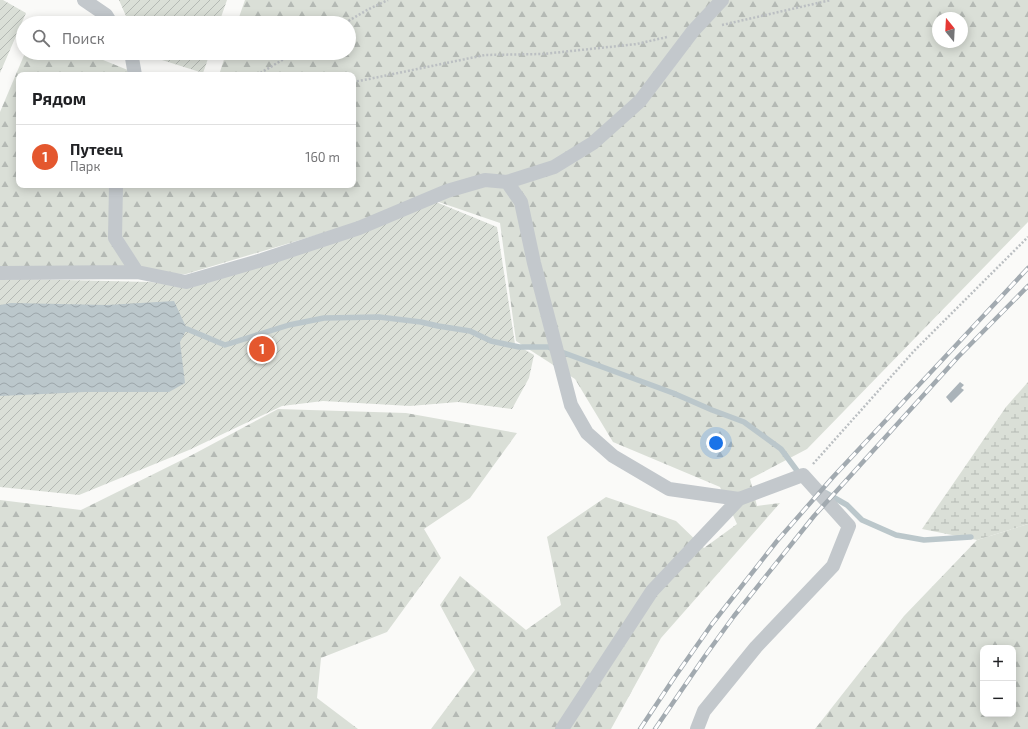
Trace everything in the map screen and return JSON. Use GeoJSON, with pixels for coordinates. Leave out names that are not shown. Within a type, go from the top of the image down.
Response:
{"type":"FeatureCollection","features":[{"type":"Feature","properties":{"kind":"street"},"geometry":{"type":"LineString","coordinates":[[84,0],[107,16]]}},
{"type":"Feature","properties":{"kind":"street"},"geometry":{"type":"LineString","coordinates":[[0,273],[138,272],[186,282],[262,260],[359,228],[447,191],[485,180],[507,182],[554,167],[593,142],[640,101],[693,31],[722,0]]}},
{"type":"Feature","properties":{"kind":"street"},"geometry":{"type":"LineString","coordinates":[[132,60],[134,72]]}},
{"type":"Feature","properties":{"kind":"street"},"geometry":{"type":"LineString","coordinates":[[507,182],[521,202],[534,263],[571,405],[587,433],[613,456],[669,489],[739,499]]}},
{"type":"Feature","properties":{"kind":"street"},"geometry":{"type":"LineString","coordinates":[[116,188],[115,238],[138,272]]}},
{"type":"Feature","properties":{"kind":"street"},"geometry":{"type":"LineString","coordinates":[[562,729],[652,591],[739,499],[803,475],[849,526],[832,566],[756,647],[704,711],[697,729]]}},
{"type":"Feature","properties":{"kind":"path"},"geometry":{"type":"LineString","coordinates":[[356,16],[388,0]]}},
{"type":"Feature","properties":{"kind":"path"},"geometry":{"type":"LineString","coordinates":[[356,81],[485,55],[543,54],[630,44],[831,0]]}},
{"type":"Feature","properties":{"kind":"path"},"geometry":{"type":"LineString","coordinates":[[262,72],[282,60]]}},
{"type":"Feature","properties":{"kind":"path"},"geometry":{"type":"LineString","coordinates":[[803,475],[914,351],[1028,237]]}},
{"type":"Feature","properties":{"kind":"green space"},"geometry":{"type":"Polygon","coordinates":[[[0,0],[3,0],[26,13],[25,16],[16,16],[16,36],[0,73],[0,0]]]}},
{"type":"Feature","properties":{"kind":"green space"},"geometry":{"type":"Polygon","coordinates":[[[119,0],[227,0],[221,16],[126,16],[119,0]]]}},
{"type":"Feature","properties":{"kind":"green space"},"geometry":{"type":"Polygon","coordinates":[[[245,0],[1028,0],[1028,222],[807,449],[750,479],[757,506],[780,503],[661,638],[611,729],[431,729],[475,670],[440,605],[460,576],[526,630],[561,605],[547,537],[606,497],[676,521],[704,548],[737,524],[720,487],[613,442],[575,379],[516,341],[500,223],[433,200],[186,274],[0,270],[0,112],[16,74],[16,188],[356,188],[356,72],[220,72],[224,60],[356,60],[356,16],[239,16],[245,0]]]}},
{"type":"Feature","properties":{"kind":"green space"},"geometry":{"type":"Polygon","coordinates":[[[22,60],[103,60],[133,72],[17,72],[22,60]]]}},
{"type":"Feature","properties":{"kind":"green space"},"geometry":{"type":"Polygon","coordinates":[[[162,60],[208,60],[203,72],[162,60]]]}},
{"type":"Feature","properties":{"kind":"green space"},"geometry":{"type":"Polygon","coordinates":[[[436,202],[497,227],[515,344],[534,355],[529,378],[512,409],[458,402],[410,406],[323,401],[282,406],[189,450],[79,495],[0,487],[0,280],[21,279],[150,282],[190,288],[436,202]]]}},
{"type":"Feature","properties":{"kind":"green space"},"geometry":{"type":"Polygon","coordinates":[[[1028,382],[1028,524],[977,540],[922,529],[1006,407],[1028,382]]]}},
{"type":"Feature","properties":{"kind":"green space"},"geometry":{"type":"Polygon","coordinates":[[[278,409],[406,413],[517,433],[470,498],[424,529],[441,558],[387,632],[321,658],[317,698],[358,729],[0,729],[0,500],[81,510],[192,455],[278,409]]]}},
{"type":"Feature","properties":{"kind":"green space"},"geometry":{"type":"Polygon","coordinates":[[[1028,524],[1028,729],[815,729],[904,616],[977,540],[1028,524]]]}},
{"type":"Feature","properties":{"kind":"water"},"geometry":{"type":"Polygon","coordinates":[[[174,301],[187,329],[180,342],[185,383],[169,392],[85,392],[0,396],[0,305],[11,303],[107,305],[174,301]]]}},
{"type":"Feature","properties":{"kind":"building"},"geometry":{"type":"Polygon","coordinates":[[[960,382],[964,385],[961,388],[964,390],[951,403],[946,397],[960,382]]]}},
{"type":"Feature","properties":{"kind":"waterway"},"geometry":{"type":"LineString","coordinates":[[180,330],[187,329],[225,345],[289,325],[324,318],[379,317],[421,322],[470,331],[491,341],[519,347],[548,347],[673,393],[744,422],[781,449],[801,476]]}},
{"type":"Feature","properties":{"kind":"waterway"},"geometry":{"type":"LineString","coordinates":[[826,493],[847,505],[862,520],[896,535],[924,540],[971,537]]}},
{"type":"Feature","properties":{"kind":"railway"},"geometry":{"type":"LineString","coordinates":[[640,729],[712,624],[777,541],[833,477],[1028,268]]}},
{"type":"Feature","properties":{"kind":"railway"},"geometry":{"type":"LineString","coordinates":[[655,729],[734,616],[814,516],[958,357],[1028,286]]}},
{"type":"Feature","properties":{"kind":"place","name":"Путеец"},"geometry":{"type":"Point","coordinates":[262,349]}}]}
